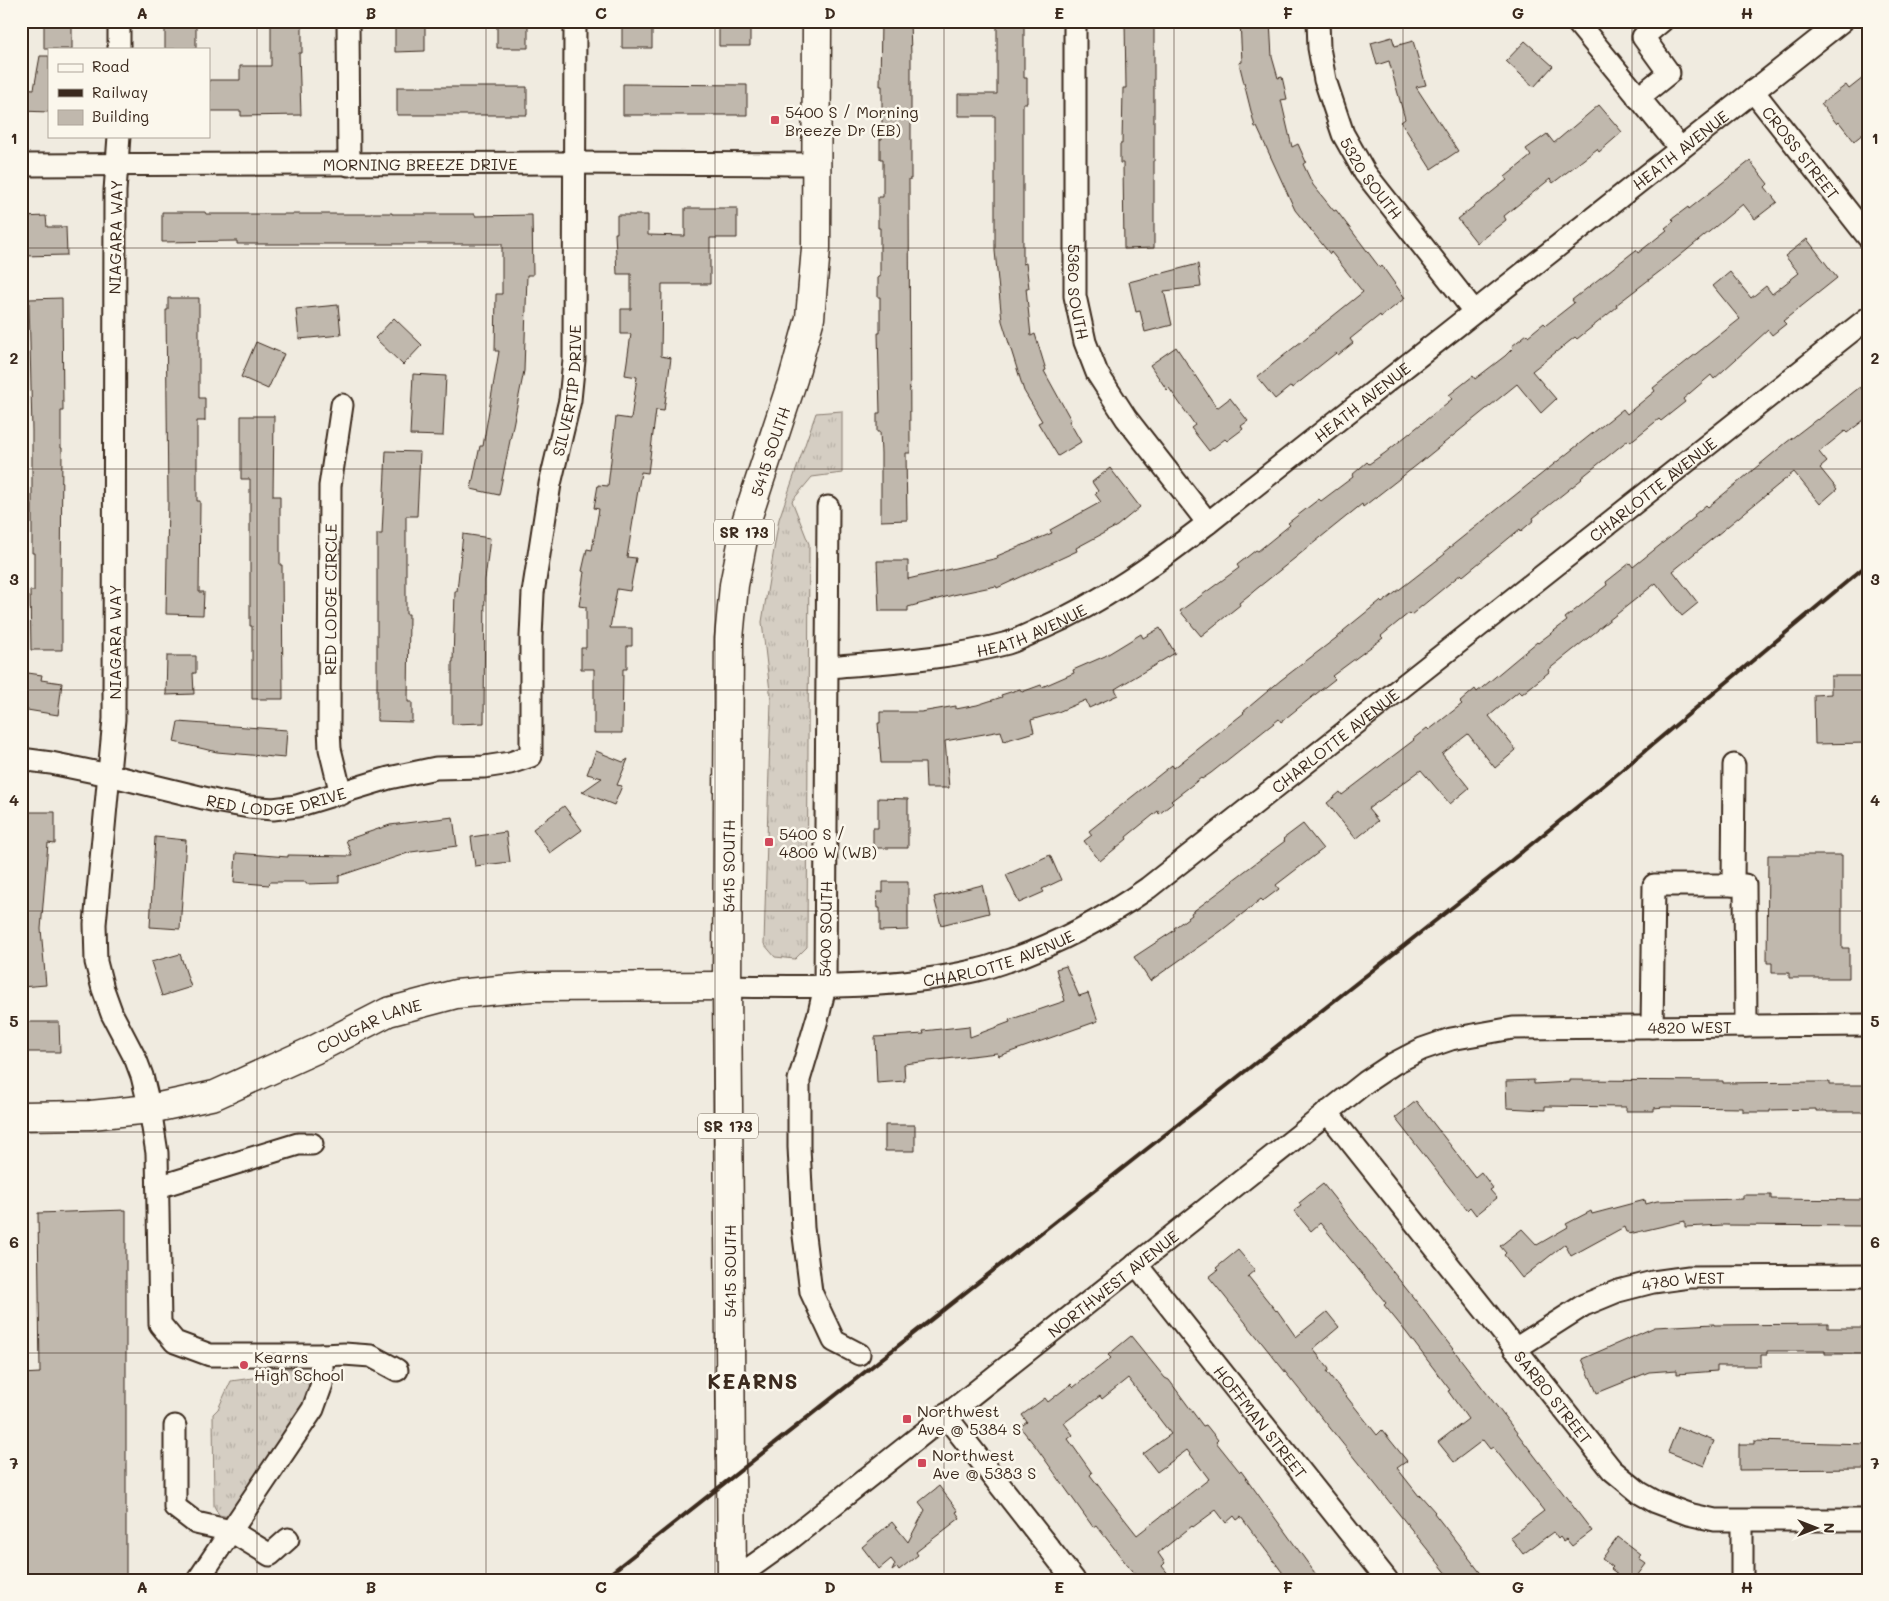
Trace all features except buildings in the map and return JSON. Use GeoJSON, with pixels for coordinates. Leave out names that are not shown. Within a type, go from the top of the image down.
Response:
{"type":"FeatureCollection","features":[{"type":"Feature","properties":{"kind":"main road","name":"SR 173"},"geometry":{"type":"LineString","coordinates":[[817,21],[817,164]]}},
{"type":"Feature","properties":{"kind":"main road","name":"5415 SOUTH"},"geometry":{"type":"LineString","coordinates":[[733,1580],[727,986],[729,639],[734,585],[747,520],[793,379],[810,318],[816,248],[817,164]]}},
{"type":"Feature","properties":{"kind":"main road","name":"COUGAR LANE"},"geometry":{"type":"LineString","coordinates":[[21,1116],[92,1115],[150,1109],[215,1095],[314,1050],[388,1012],[456,994],[531,988],[727,986]]}},
{"type":"Feature","properties":{"kind":"street"},"geometry":{"type":"LineString","coordinates":[[119,21],[119,48]]}},
{"type":"Feature","properties":{"kind":"street"},"geometry":{"type":"LineString","coordinates":[[348,21],[349,165]]}},
{"type":"Feature","properties":{"kind":"street","name":"SILVERTIP DRIVE"},"geometry":{"type":"LineString","coordinates":[[531,756],[533,593],[550,484],[570,400],[574,360],[575,21]]}},
{"type":"Feature","properties":{"kind":"street","name":"5360 SOUTH"},"geometry":{"type":"LineString","coordinates":[[1075,21],[1075,296],[1085,342],[1097,373],[1126,418],[1208,523]]}},
{"type":"Feature","properties":{"kind":"street","name":"5320 SOUTH"},"geometry":{"type":"LineString","coordinates":[[1318,21],[1319,48],[1325,80],[1343,134],[1365,173],[1474,311]]}},
{"type":"Feature","properties":{"kind":"street"},"geometry":{"type":"LineString","coordinates":[[1576,21],[1680,148]]}},
{"type":"Feature","properties":{"kind":"street"},"geometry":{"type":"LineString","coordinates":[[1638,98],[1669,73],[1643,37],[1662,21]]}},
{"type":"Feature","properties":{"kind":"street","name":"HEATH AVENUE"},"geometry":{"type":"LineString","coordinates":[[828,667],[924,660],[1009,642],[1074,614],[1123,585],[1208,523],[1842,21]]}},
{"type":"Feature","properties":{"kind":"street","name":"CROSS STREET"},"geometry":{"type":"LineString","coordinates":[[1753,91],[1868,237]]}},
{"type":"Feature","properties":{"kind":"street","name":"NIAGARA WAY"},"geometry":{"type":"LineString","coordinates":[[120,138],[114,191],[114,719],[95,924],[96,962],[112,1014],[136,1060],[142,1076],[150,1109],[157,1153],[160,1324],[175,1342],[210,1355],[344,1354],[371,1356],[396,1370]]}},
{"type":"Feature","properties":{"kind":"street","name":"MORNING BREEZE DRIVE"},"geometry":{"type":"LineString","coordinates":[[21,165],[817,164]]}},
{"type":"Feature","properties":{"kind":"street","name":"CHARLOTTE AVENUE"},"geometry":{"type":"LineString","coordinates":[[727,986],[824,986],[909,982],[979,970],[1041,949],[1114,912],[1148,888],[1868,318]]}},
{"type":"Feature","properties":{"kind":"street","name":"RED LODGE CIRCLE"},"geometry":{"type":"LineString","coordinates":[[341,794],[330,749],[329,709],[330,486],[342,405]]}},
{"type":"Feature","properties":{"kind":"street","name":"5400 SOUTH"},"geometry":{"type":"LineString","coordinates":[[828,506],[824,986],[819,1013],[799,1080],[799,1147],[803,1228],[811,1292],[834,1341],[859,1354]]}},
{"type":"Feature","properties":{"kind":"street","name":"RED LODGE DRIVE"},"geometry":{"type":"LineString","coordinates":[[21,759],[109,775],[249,807],[273,809],[297,806],[389,778],[436,768],[484,767],[510,763],[531,756]]}},
{"type":"Feature","properties":{"kind":"street"},"geometry":{"type":"LineString","coordinates":[[1733,885],[1734,765]]}},
{"type":"Feature","properties":{"kind":"street"},"geometry":{"type":"LineString","coordinates":[[1652,1027],[1654,885],[1746,885],[1746,1026]]}},
{"type":"Feature","properties":{"kind":"street","name":"4820 WEST"},"geometry":{"type":"LineString","coordinates":[[1513,1028],[1561,1026],[1868,1025]]}},
{"type":"Feature","properties":{"kind":"street","name":"NORTHWEST AVENUE"},"geometry":{"type":"LineString","coordinates":[[733,1580],[789,1540],[1366,1082],[1393,1064],[1422,1049],[1451,1039],[1513,1028]]}},
{"type":"Feature","properties":{"kind":"street","name":"SARBO STREET"},"geometry":{"type":"LineString","coordinates":[[1328,1112],[1612,1470],[1640,1493],[1656,1502],[1688,1514],[1715,1520],[1868,1520]]}},
{"type":"Feature","properties":{"kind":"street"},"geometry":{"type":"LineString","coordinates":[[158,1187],[298,1144],[312,1144]]}},
{"type":"Feature","properties":{"kind":"street","name":"HOFFMAN STREET"},"geometry":{"type":"LineString","coordinates":[[1136,1264],[1387,1580]]}},
{"type":"Feature","properties":{"kind":"street","name":"4780 WEST"},"geometry":{"type":"LineString","coordinates":[[1515,1349],[1584,1305],[1618,1291],[1654,1282],[1698,1277],[1868,1276]]}},
{"type":"Feature","properties":{"kind":"street"},"geometry":{"type":"LineString","coordinates":[[198,1580],[313,1409],[322,1384],[322,1355]]}},
{"type":"Feature","properties":{"kind":"street"},"geometry":{"type":"LineString","coordinates":[[945,1415],[1074,1580]]}},
{"type":"Feature","properties":{"kind":"street"},"geometry":{"type":"LineString","coordinates":[[175,1426],[175,1507],[196,1523],[231,1531],[270,1555],[288,1539]]}},
{"type":"Feature","properties":{"kind":"street"},"geometry":{"type":"LineString","coordinates":[[1742,1521],[1742,1580]]}},
{"type":"Feature","properties":{"kind":"green space"},"geometry":{"type":"Polygon","coordinates":[[[842,411],[842,473],[812,477],[792,501],[809,544],[807,947],[795,959],[775,957],[764,944],[771,700],[762,622],[779,519],[816,413],[842,411]]]}},
{"type":"Feature","properties":{"kind":"green space"},"geometry":{"type":"Polygon","coordinates":[[[282,1368],[295,1370],[304,1376],[308,1386],[307,1399],[234,1514],[230,1517],[219,1515],[214,1506],[213,1414],[218,1409],[231,1381],[282,1374],[282,1368]]]}},
{"type":"Feature","properties":{"kind":"railway"},"geometry":{"type":"LineString","coordinates":[[602,1580],[1502,868],[1868,564]]}},
{"type":"Feature","properties":{"kind":"place","name":"5400 S / Morning Breeze Dr (EB)"},"geometry":{"type":"Point","coordinates":[775,120]}},
{"type":"Feature","properties":{"kind":"place","name":"5400 S / 4800 W (WB)"},"geometry":{"type":"Point","coordinates":[769,842]}},
{"type":"Feature","properties":{"kind":"place","name":"Kearns High School"},"geometry":{"type":"Point","coordinates":[244,1365]}},
{"type":"Feature","properties":{"kind":"place","name":"Northwest Ave @ 5384 S"},"geometry":{"type":"Point","coordinates":[907,1419]}},
{"type":"Feature","properties":{"kind":"place","name":"Northwest Ave @ 5383 S"},"geometry":{"type":"Point","coordinates":[922,1463]}},
{"type":"Feature","properties":{"kind":"district","name":"KEARNS"},"geometry":{"type":"Point","coordinates":[753,1380]}}]}
